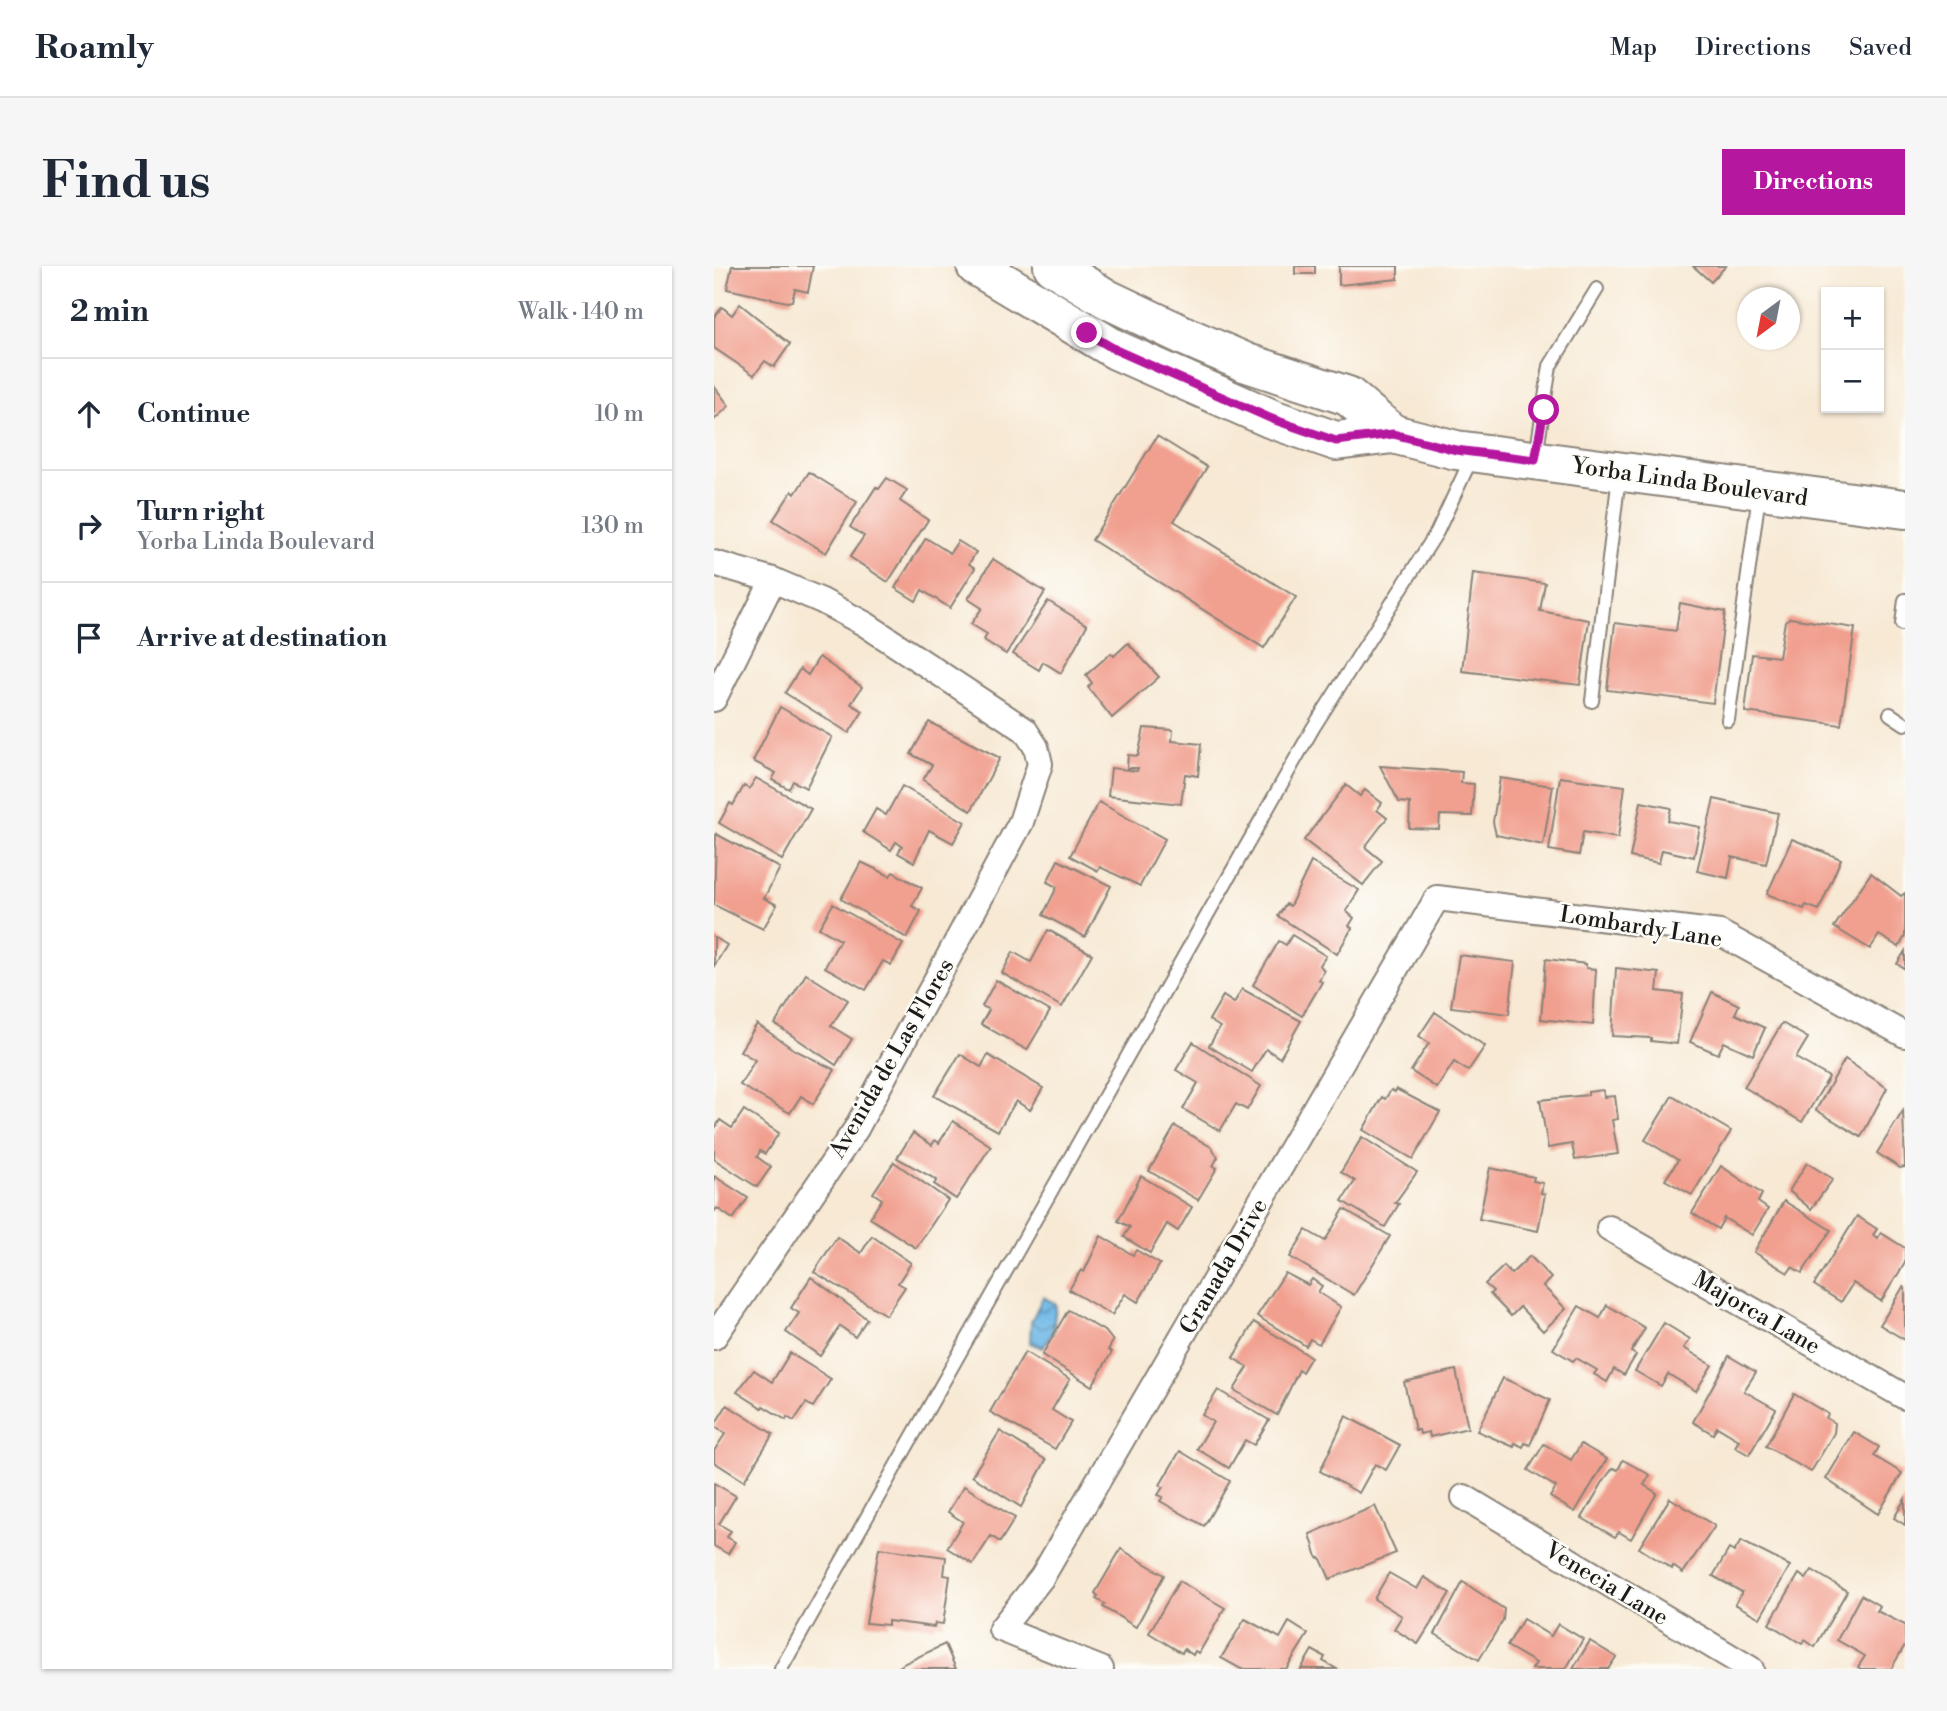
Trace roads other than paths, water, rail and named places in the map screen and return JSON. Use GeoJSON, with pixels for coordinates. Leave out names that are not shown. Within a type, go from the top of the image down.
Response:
{"type":"FeatureCollection","features":[{"type":"Feature","properties":{"kind":"main road","name":"Yorba Linda Boulevard"},"geometry":{"type":"LineString","coordinates":[[976,266],[1116,350],[1272,419],[1336,441],[1393,434],[1473,452],[1905,509]]}},
{"type":"Feature","properties":{"kind":"main road","name":"Yorba Linda Boulevard"},"geometry":{"type":"LineString","coordinates":[[1054,266],[1107,299],[1247,363],[1348,396],[1393,434]]}},
{"type":"Feature","properties":{"kind":"main road"},"geometry":{"type":"LineString","coordinates":[[1087,333],[1107,299]]}},
{"type":"Feature","properties":{"kind":"street"},"geometry":{"type":"LineString","coordinates":[[714,563],[773,580],[714,699]]}},
{"type":"Feature","properties":{"kind":"street","name":"Avenida de Las Flores"},"geometry":{"type":"LineString","coordinates":[[714,1338],[856,1129],[1021,822],[1040,764],[1036,747],[1025,730],[1002,713],[865,624],[773,580]]}},
{"type":"Feature","properties":{"kind":"street","name":"Lombardy Lane"},"geometry":{"type":"LineString","coordinates":[[1437,898],[1720,933],[1905,1035]]}},
{"type":"Feature","properties":{"kind":"street","name":"Granada Drive"},"geometry":{"type":"LineString","coordinates":[[1101,1669],[1085,1660],[1001,1629],[1042,1577],[1437,898]]}},
{"type":"Feature","properties":{"kind":"street","name":"Majorca Lane"},"geometry":{"type":"LineString","coordinates":[[1609,1228],[1905,1396]]}},
{"type":"Feature","properties":{"kind":"street","name":"Venecia Lane"},"geometry":{"type":"LineString","coordinates":[[1464,1497],[1751,1669]]}},
{"type":"Feature","properties":{"kind":"lane"},"geometry":{"type":"LineString","coordinates":[[1535,460],[1550,366],[1597,289]]}},
{"type":"Feature","properties":{"kind":"lane"},"geometry":{"type":"LineString","coordinates":[[781,1669],[1313,728],[1437,532],[1468,471],[1473,452]]}},
{"type":"Feature","properties":{"kind":"lane"},"geometry":{"type":"LineString","coordinates":[[1592,701],[1620,472]]}},
{"type":"Feature","properties":{"kind":"lane"},"geometry":{"type":"LineString","coordinates":[[1728,720],[1760,491]]}},
{"type":"Feature","properties":{"kind":"lane"},"geometry":{"type":"LineString","coordinates":[[1902,624],[1905,600]]}},
{"type":"Feature","properties":{"kind":"lane"},"geometry":{"type":"LineString","coordinates":[[1889,714],[1905,724]]}},
{"type":"Feature","properties":{"kind":"water"},"geometry":{"type":"Polygon","coordinates":[[[1043,1297],[1056,1304],[1053,1332],[1043,1348],[1030,1343],[1031,1322],[1043,1297]]]}}]}
